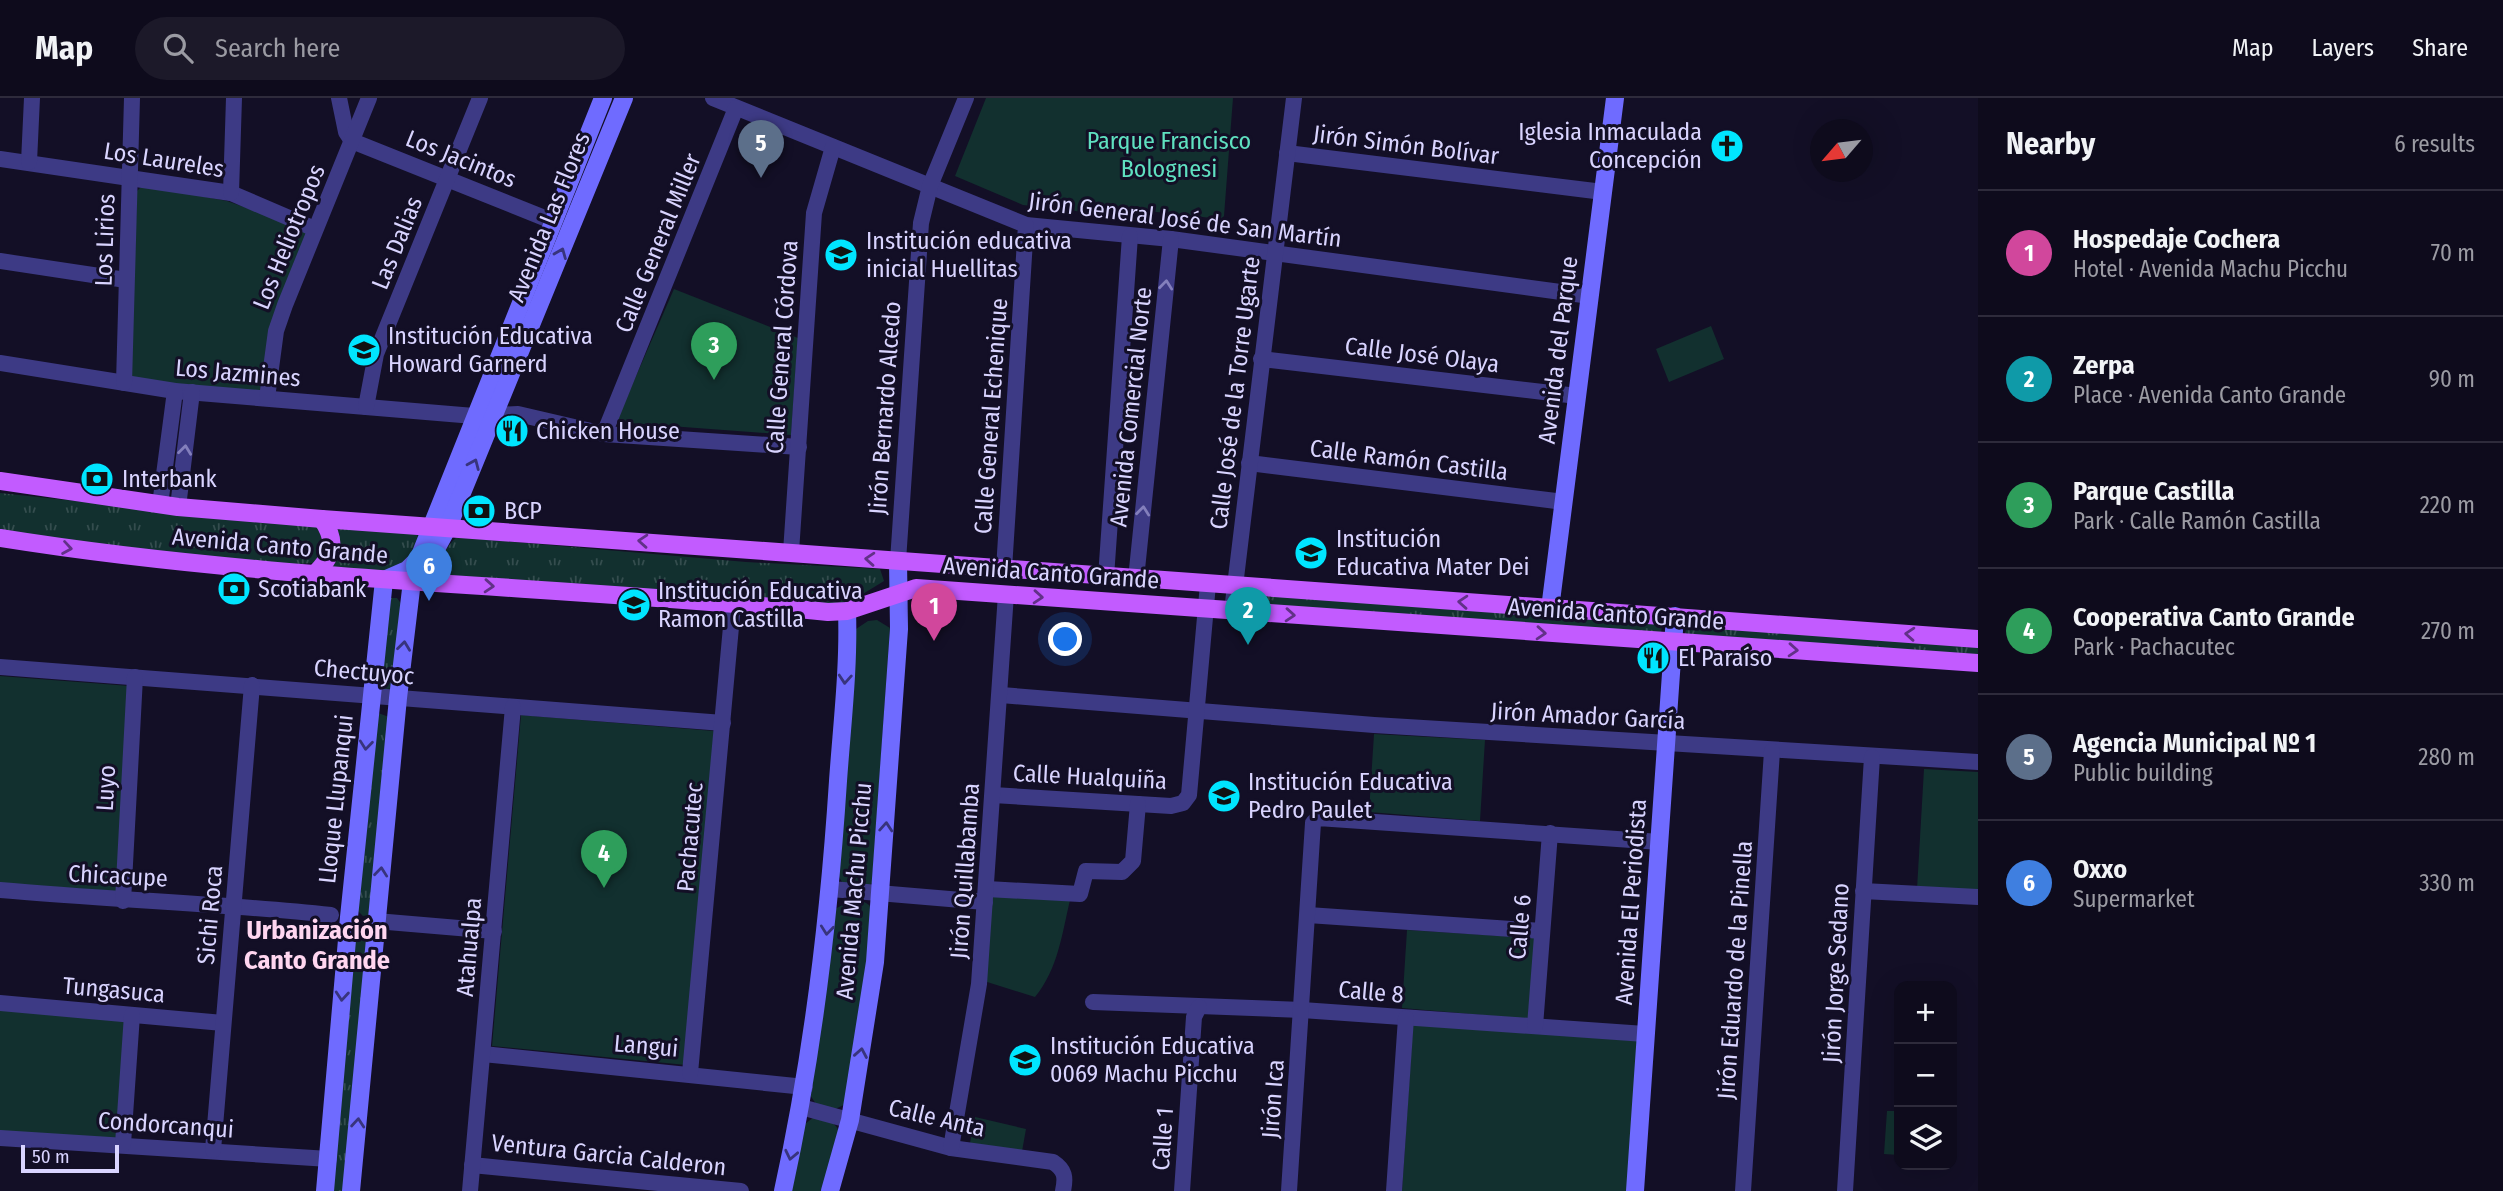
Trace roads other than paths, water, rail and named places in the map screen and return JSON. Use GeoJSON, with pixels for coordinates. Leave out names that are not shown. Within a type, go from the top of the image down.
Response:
{"type":"FeatureCollection","features":[{"type":"Feature","properties":{"kind":"main road","name":"Avenida Canto Grande"},"geometry":{"type":"LineString","coordinates":[[0,481],[169,506],[322,519],[1978,639]]}},
{"type":"Feature","properties":{"kind":"main road"},"geometry":{"type":"LineString","coordinates":[[314,575],[328,561],[333,550],[332,536],[322,519]]}},
{"type":"Feature","properties":{"kind":"main road","name":"Avenida Canto Grande"},"geometry":{"type":"LineString","coordinates":[[0,538],[102,554],[314,575],[733,604],[847,611],[897,592],[916,588],[1978,663]]}},
{"type":"Feature","properties":{"kind":"main road"},"geometry":{"type":"LineString","coordinates":[[963,566],[964,591]]}},
{"type":"Feature","properties":{"kind":"street"},"geometry":{"type":"LineString","coordinates":[[29,162],[32,98]]}},
{"type":"Feature","properties":{"kind":"street","name":"Los Lirios"},"geometry":{"type":"LineString","coordinates":[[124,383],[132,98]]}},
{"type":"Feature","properties":{"kind":"street"},"geometry":{"type":"LineString","coordinates":[[231,193],[234,98]]}},
{"type":"Feature","properties":{"kind":"street"},"geometry":{"type":"LineString","coordinates":[[338,98],[346,132],[352,141]]}},
{"type":"Feature","properties":{"kind":"street","name":"Los Heliotropos"},"geometry":{"type":"LineString","coordinates":[[267,398],[276,331],[369,98]]}},
{"type":"Feature","properties":{"kind":"street","name":"Las Dalias"},"geometry":{"type":"LineString","coordinates":[[366,407],[376,354],[480,98]]}},
{"type":"Feature","properties":{"kind":"street","name":"Avenida Las Flores"},"geometry":{"type":"LineString","coordinates":[[412,581],[428,564],[474,416],[603,98]]}},
{"type":"Feature","properties":{"kind":"street","name":"Avenida Las Flores"},"geometry":{"type":"LineString","coordinates":[[384,580],[414,564],[439,526],[495,414],[624,98]]}},
{"type":"Feature","properties":{"kind":"street","name":"Jirón General José de San Martín"},"geometry":{"type":"LineString","coordinates":[[713,98],[1026,225],[1275,253],[1590,296]]}},
{"type":"Feature","properties":{"kind":"street","name":"Jirón Bernardo Alcedo"},"geometry":{"type":"LineString","coordinates":[[898,561],[920,235],[930,186],[966,98]]}},
{"type":"Feature","properties":{"kind":"street","name":"Calle José de la Torre Ugarte"},"geometry":{"type":"LineString","coordinates":[[1232,611],[1294,98]]}},
{"type":"Feature","properties":{"kind":"street","name":"Avenida del Parque"},"geometry":{"type":"LineString","coordinates":[[1550,609],[1615,98]]}},
{"type":"Feature","properties":{"kind":"street","name":"Calle General Miller"},"geometry":{"type":"LineString","coordinates":[[604,433],[736,108]]}},
{"type":"Feature","properties":{"kind":"street","name":"Los Jacintos"},"geometry":{"type":"LineString","coordinates":[[352,141],[552,220]]}},
{"type":"Feature","properties":{"kind":"street","name":"Calle General Córdova"},"geometry":{"type":"LineString","coordinates":[[791,552],[814,213],[833,147]]}},
{"type":"Feature","properties":{"kind":"street","name":"Jirón Simón Bolívar"},"geometry":{"type":"LineString","coordinates":[[1287,153],[1603,192]]}},
{"type":"Feature","properties":{"kind":"street","name":"Los Laureles"},"geometry":{"type":"LineString","coordinates":[[0,159],[231,193],[315,229]]}},
{"type":"Feature","properties":{"kind":"street","name":"Calle General Echenique"},"geometry":{"type":"LineString","coordinates":[[1003,569],[1026,225]]}},
{"type":"Feature","properties":{"kind":"street","name":"Avenida Comercial Norte"},"geometry":{"type":"LineString","coordinates":[[1106,577],[1130,236]]}},
{"type":"Feature","properties":{"kind":"street","name":"Avenida Comercial Norte"},"geometry":{"type":"LineString","coordinates":[[1136,579],[1171,240]]}},
{"type":"Feature","properties":{"kind":"street"},"geometry":{"type":"LineString","coordinates":[[0,261],[127,280]]}},
{"type":"Feature","properties":{"kind":"street","name":"Calle José Olaya"},"geometry":{"type":"LineString","coordinates":[[1261,359],[1577,396]]}},
{"type":"Feature","properties":{"kind":"street","name":"Los Jazmines"},"geometry":{"type":"LineString","coordinates":[[0,363],[184,392],[474,416]]}},
{"type":"Feature","properties":{"kind":"street"},"geometry":{"type":"LineString","coordinates":[[169,506],[184,392]]}},
{"type":"Feature","properties":{"kind":"street"},"geometry":{"type":"LineString","coordinates":[[474,416],[518,414],[604,433],[799,447]]}},
{"type":"Feature","properties":{"kind":"street","name":"Calle Ramón Castilla"},"geometry":{"type":"LineString","coordinates":[[1249,463],[1564,502]]}},
{"type":"Feature","properties":{"kind":"street","name":"Avenida Machu Picchu"},"geometry":{"type":"LineString","coordinates":[[830,1191],[850,1121],[865,1033],[881,893],[899,629],[898,561]]}},
{"type":"Feature","properties":{"kind":"street","name":"Lloque Llupanqui"},"geometry":{"type":"LineString","coordinates":[[325,1191],[329,1159],[340,916],[384,580]]}},
{"type":"Feature","properties":{"kind":"street","name":"Lloque Llupanqui"},"geometry":{"type":"LineString","coordinates":[[351,1191],[398,698],[412,581]]}},
{"type":"Feature","properties":{"kind":"street"},"geometry":{"type":"LineString","coordinates":[[1196,709],[1208,584]]}},
{"type":"Feature","properties":{"kind":"street","name":"Jirón Quillabamba"},"geometry":{"type":"LineString","coordinates":[[951,1148],[979,984],[1006,594]]}},
{"type":"Feature","properties":{"kind":"street","name":"Pachacutec"},"geometry":{"type":"LineString","coordinates":[[690,1073],[733,604]]}},
{"type":"Feature","properties":{"kind":"street","name":"Avenida Machu Picchu"},"geometry":{"type":"LineString","coordinates":[[783,1191],[802,1107],[819,998],[831,889],[847,611]]}},
{"type":"Feature","properties":{"kind":"street","name":"Avenida El Periodista"},"geometry":{"type":"LineString","coordinates":[[1635,1191],[1675,617]]}},
{"type":"Feature","properties":{"kind":"street","name":"Chectuyoc"},"geometry":{"type":"LineString","coordinates":[[0,667],[723,723]]}},
{"type":"Feature","properties":{"kind":"street","name":"Luyo"},"geometry":{"type":"LineString","coordinates":[[123,901],[135,677]]}},
{"type":"Feature","properties":{"kind":"street","name":"Sichi Roca"},"geometry":{"type":"LineString","coordinates":[[213,1150],[251,685]]}},
{"type":"Feature","properties":{"kind":"street","name":"Jirón Amador García"},"geometry":{"type":"LineString","coordinates":[[1001,695],[1374,725],[1978,762]]}},
{"type":"Feature","properties":{"kind":"street","name":"Atahualpa"},"geometry":{"type":"LineString","coordinates":[[470,1191],[513,707]]}},
{"type":"Feature","properties":{"kind":"street","name":"Calle Hualquiña"},"geometry":{"type":"LineString","coordinates":[[993,795],[1171,806],[1183,803],[1189,794],[1196,709]]}},
{"type":"Feature","properties":{"kind":"street","name":"Jirón Eduardo de la Pinella"},"geometry":{"type":"LineString","coordinates":[[1743,1191],[1772,751]]}},
{"type":"Feature","properties":{"kind":"street","name":"Jirón Jorge Sedano"},"geometry":{"type":"LineString","coordinates":[[1845,1191],[1872,757]]}},
{"type":"Feature","properties":{"kind":"street"},"geometry":{"type":"LineString","coordinates":[[831,889],[881,893],[1080,894],[1086,871],[1122,872],[1133,861],[1138,804]]}},
{"type":"Feature","properties":{"kind":"street","name":"Jirón Ica"},"geometry":{"type":"LineString","coordinates":[[1289,1191],[1313,823],[1318,818],[1550,833]]}},
{"type":"Feature","properties":{"kind":"street"},"geometry":{"type":"LineString","coordinates":[[1550,833],[1660,842]]}},
{"type":"Feature","properties":{"kind":"street","name":"Calle 6"},"geometry":{"type":"LineString","coordinates":[[1535,1026],[1550,833]]}},
{"type":"Feature","properties":{"kind":"street","name":"Chicacupe"},"geometry":{"type":"LineString","coordinates":[[0,890],[123,901],[234,904],[340,916]]}},
{"type":"Feature","properties":{"kind":"street"},"geometry":{"type":"LineString","coordinates":[[1863,891],[1930,897],[1978,897]]}},
{"type":"Feature","properties":{"kind":"street"},"geometry":{"type":"LineString","coordinates":[[1308,915],[1542,931]]}},
{"type":"Feature","properties":{"kind":"street"},"geometry":{"type":"LineString","coordinates":[[340,916],[494,931]]}},
{"type":"Feature","properties":{"kind":"street","name":"Calle 8"},"geometry":{"type":"LineString","coordinates":[[1093,1002],[1302,1010],[1645,1034]]}},
{"type":"Feature","properties":{"kind":"street","name":"Tungasuca"},"geometry":{"type":"LineString","coordinates":[[0,1003],[223,1023]]}},
{"type":"Feature","properties":{"kind":"street","name":"Calle 1"},"geometry":{"type":"LineString","coordinates":[[1182,1191],[1194,1017],[1199,1007]]}},
{"type":"Feature","properties":{"kind":"street"},"geometry":{"type":"LineString","coordinates":[[123,1144],[132,1015]]}},
{"type":"Feature","properties":{"kind":"street"},"geometry":{"type":"LineString","coordinates":[[1394,1191],[1406,1018]]}},
{"type":"Feature","properties":{"kind":"street","name":"Langui"},"geometry":{"type":"LineString","coordinates":[[483,1054],[690,1073],[805,1087]]}},
{"type":"Feature","properties":{"kind":"street","name":"Calle Anta"},"geometry":{"type":"LineString","coordinates":[[802,1107],[951,1148],[1054,1163],[1062,1168],[1066,1179],[1063,1191]]}},
{"type":"Feature","properties":{"kind":"street","name":"Condorcanqui"},"geometry":{"type":"LineString","coordinates":[[0,1138],[329,1159]]}},
{"type":"Feature","properties":{"kind":"street","name":"Ventura Garcia Calderon"},"geometry":{"type":"LineString","coordinates":[[472,1165],[741,1191]]}},
{"type":"Feature","properties":{"kind":"place","name":"Iglesia Inmaculada Concepción"},"geometry":{"type":"Point","coordinates":[1727,146]}},
{"type":"Feature","properties":{"kind":"place","name":"Agencia Municipal Nº 1"},"geometry":{"type":"Point","coordinates":[761,178]}},
{"type":"Feature","properties":{"kind":"place","name":"Institución educativa inicial Huellitas"},"geometry":{"type":"Point","coordinates":[841,255]}},
{"type":"Feature","properties":{"kind":"place","name":"Institución Educativa Howard Garnerd"},"geometry":{"type":"Point","coordinates":[364,350]}},
{"type":"Feature","properties":{"kind":"place","name":"Parque Castilla"},"geometry":{"type":"Point","coordinates":[714,380]}},
{"type":"Feature","properties":{"kind":"place","name":"Chicken House"},"geometry":{"type":"Point","coordinates":[512,431]}},
{"type":"Feature","properties":{"kind":"place","name":"Interbank"},"geometry":{"type":"Point","coordinates":[97,479]}},
{"type":"Feature","properties":{"kind":"place","name":"BCP"},"geometry":{"type":"Point","coordinates":[479,511]}},
{"type":"Feature","properties":{"kind":"place","name":"Institución Educativa Mater Dei"},"geometry":{"type":"Point","coordinates":[1311,553]}},
{"type":"Feature","properties":{"kind":"place","name":"Scotiabank"},"geometry":{"type":"Point","coordinates":[234,589]}},
{"type":"Feature","properties":{"kind":"place","name":"Oxxo"},"geometry":{"type":"Point","coordinates":[429,601]}},
{"type":"Feature","properties":{"kind":"place","name":"Institución Educativa Ramon Castilla"},"geometry":{"type":"Point","coordinates":[634,605]}},
{"type":"Feature","properties":{"kind":"place","name":"Hospedaje Cochera"},"geometry":{"type":"Point","coordinates":[934,641]}},
{"type":"Feature","properties":{"kind":"place","name":"Zerpa"},"geometry":{"type":"Point","coordinates":[1248,645]}},
{"type":"Feature","properties":{"kind":"place","name":"El Paraíso"},"geometry":{"type":"Point","coordinates":[1653,658]}},
{"type":"Feature","properties":{"kind":"place","name":"Institución Educativa Pedro Paulet"},"geometry":{"type":"Point","coordinates":[1224,796]}},
{"type":"Feature","properties":{"kind":"place","name":"Cooperativa Canto Grande"},"geometry":{"type":"Point","coordinates":[604,888]}},
{"type":"Feature","properties":{"kind":"place","name":"Institución Educativa 0069 Machu Picchu"},"geometry":{"type":"Point","coordinates":[1025,1060]}},
{"type":"Feature","properties":{"kind":"district","name":"Urbanización Canto Grande"},"geometry":{"type":"Point","coordinates":[317,945]}},
{"type":"Feature","properties":{"kind":"park label","name":"Parque Francisco Bolognesi"},"geometry":{"type":"Point","coordinates":[1169,155]}}]}
